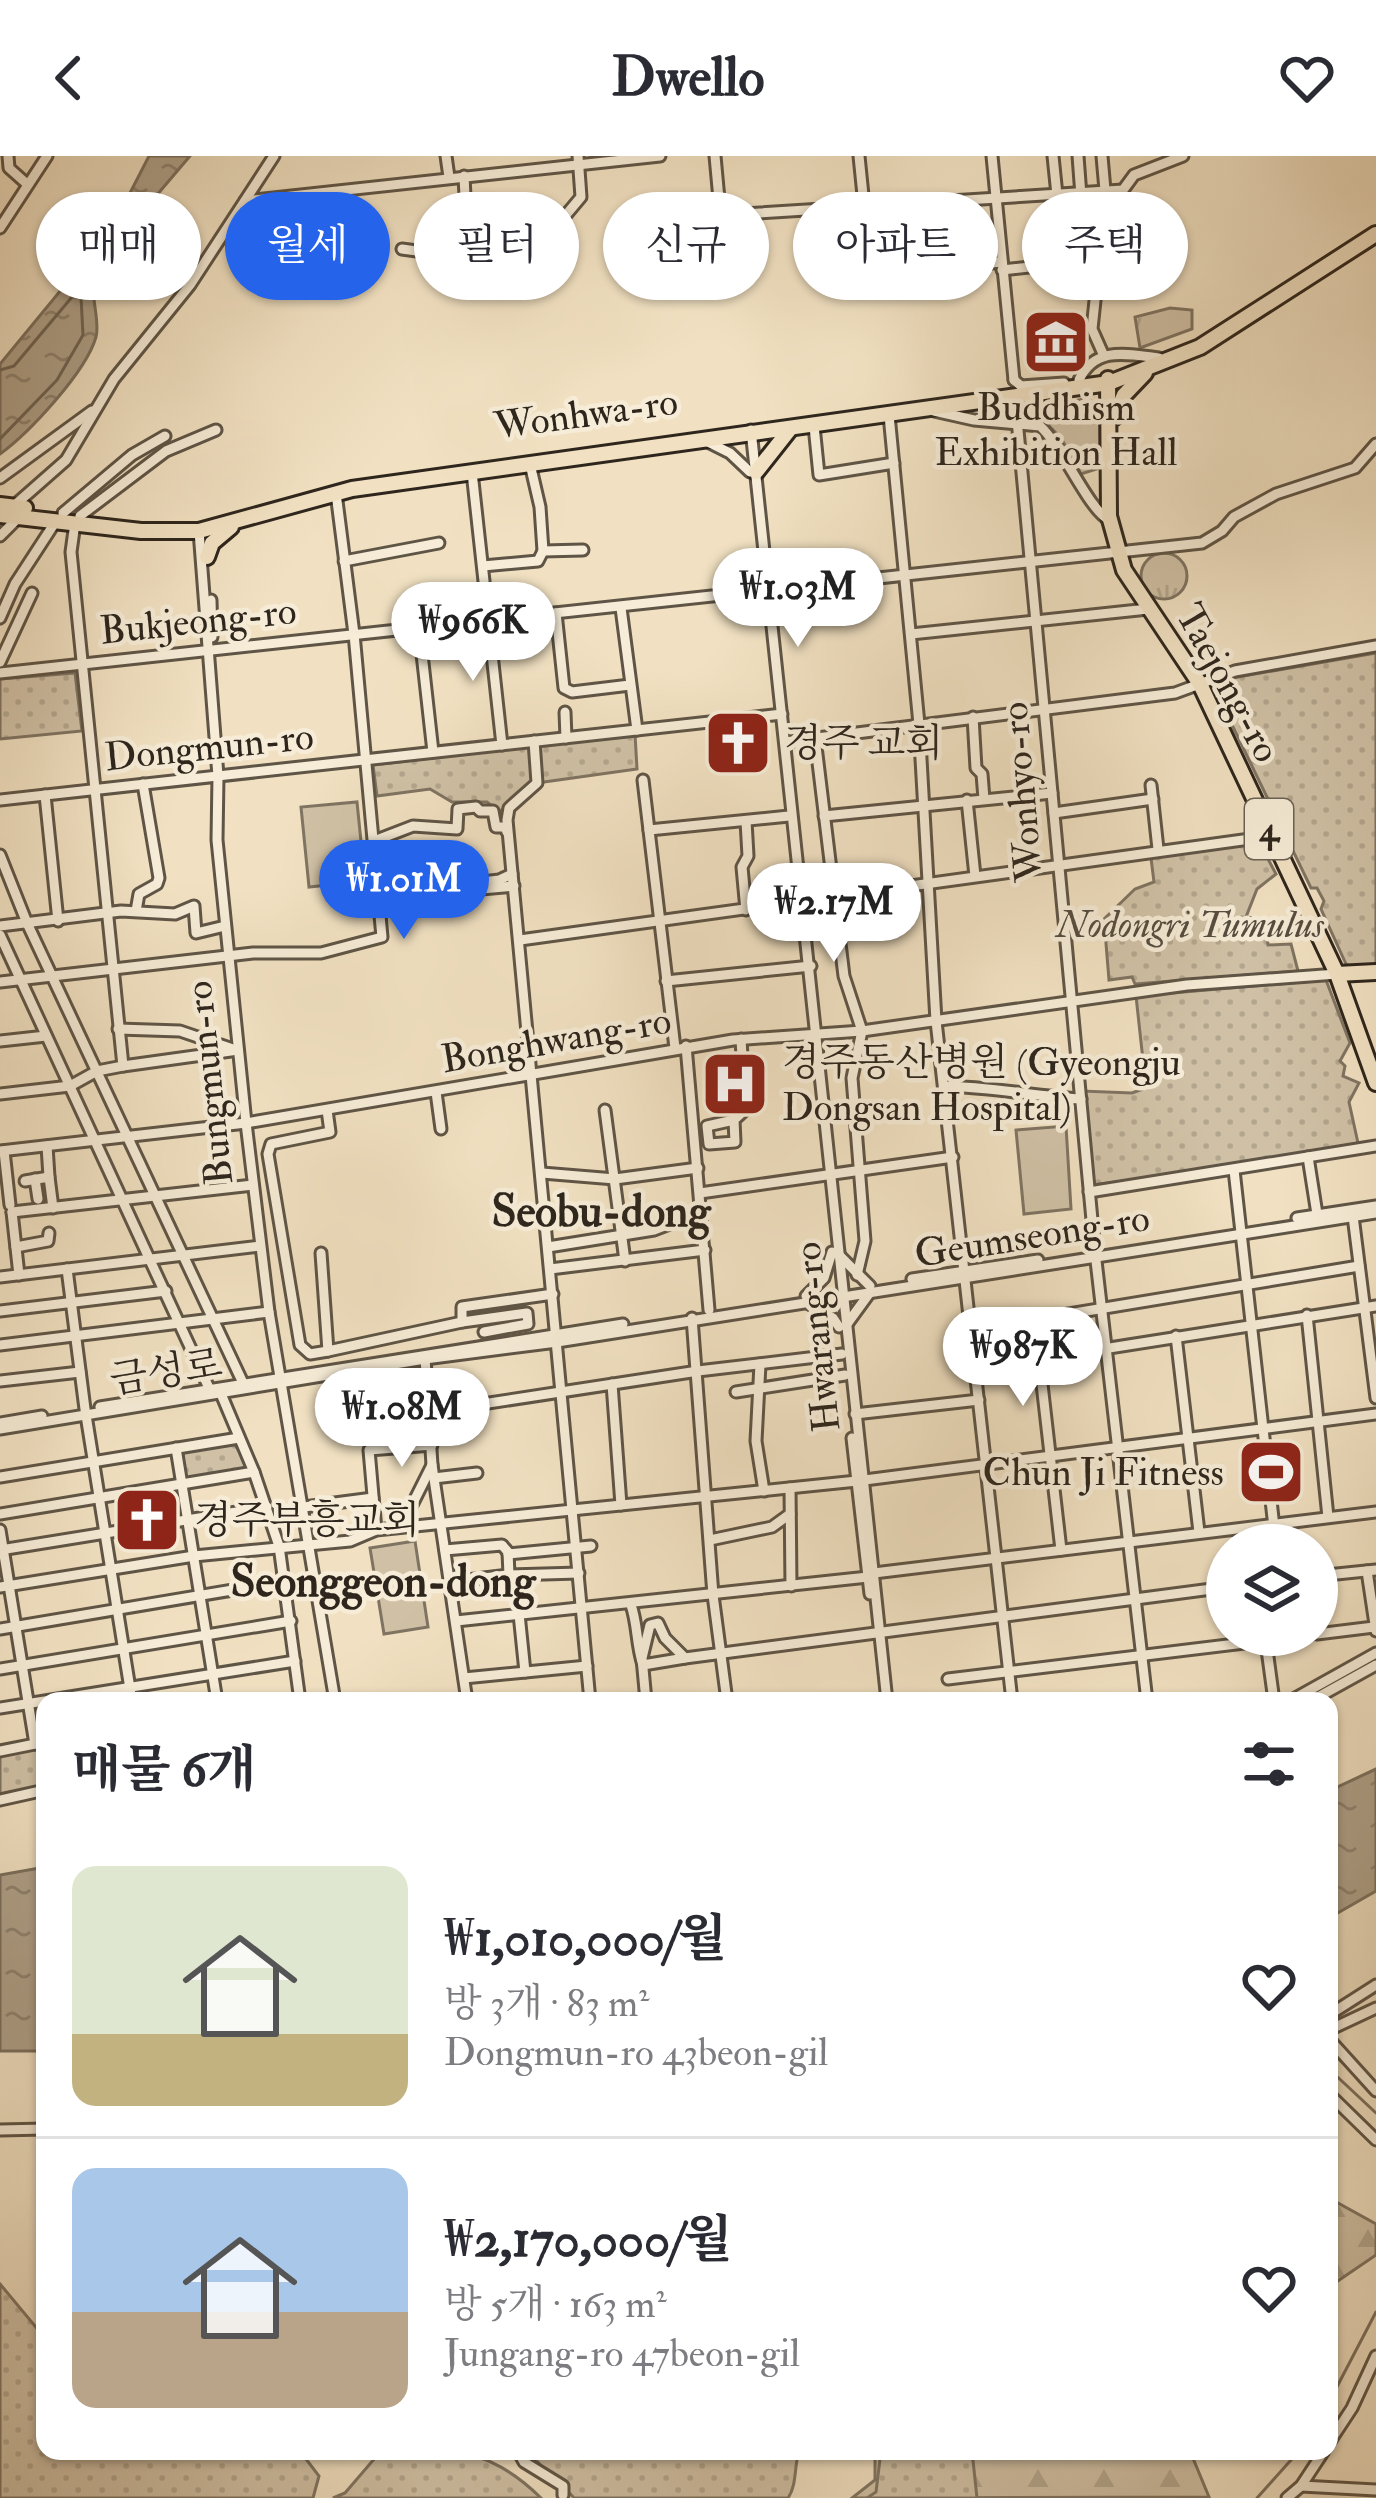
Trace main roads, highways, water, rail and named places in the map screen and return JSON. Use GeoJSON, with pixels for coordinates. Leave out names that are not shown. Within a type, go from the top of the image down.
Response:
{"type":"FeatureCollection","features":[{"type":"Feature","properties":{"kind":"main road","name":"Wonhwa-ro"},"geometry":{"type":"LineString","coordinates":[[69,518],[202,526],[346,483],[1110,378],[1183,355],[1376,234]]}},
{"type":"Feature","properties":{"kind":"main road","name":"Wonhwa-ro"},"geometry":{"type":"LineString","coordinates":[[1110,378],[1159,358],[1183,355]]}},
{"type":"Feature","properties":{"kind":"main road"},"geometry":{"type":"LineString","coordinates":[[1075,384],[1100,397],[1112,417],[1140,376],[1183,355]]}},
{"type":"Feature","properties":{"kind":"main road","name":"Taejong-ro"},"geometry":{"type":"LineString","coordinates":[[1110,378],[1111,521],[1118,554],[1200,684],[1337,974],[1375,1078]]}},
{"type":"Feature","properties":{"kind":"main road","name":"Wonhwa-ro"},"geometry":{"type":"LineString","coordinates":[[13,511],[161,532],[234,523],[336,493],[748,431],[890,416],[1012,390]]}},
{"type":"Feature","properties":{"kind":"main road"},"geometry":{"type":"LineString","coordinates":[[753,472],[790,429]]}},
{"type":"Feature","properties":{"kind":"main road"},"geometry":{"type":"LineString","coordinates":[[204,557],[234,523]]}},
{"type":"Feature","properties":{"kind":"main road"},"geometry":{"type":"LineString","coordinates":[[1337,974],[1376,972]]}},
{"type":"Feature","properties":{"kind":"water"},"geometry":{"type":"Polygon","coordinates":[[[149,156],[190,156],[159,192],[130,192],[149,156]]]}},
{"type":"Feature","properties":{"kind":"water"},"geometry":{"type":"Polygon","coordinates":[[[53,300],[94,300],[97,333],[81,367],[40,417],[0,454],[0,364],[53,300]]]}},
{"type":"Feature","properties":{"kind":"water"},"geometry":{"type":"Polygon","coordinates":[[[1376,1769],[1376,1891],[1338,1913],[1338,1787],[1376,1769]]]}},
{"type":"Feature","properties":{"kind":"water"},"geometry":{"type":"Polygon","coordinates":[[[36,1869],[36,2051],[0,2051],[0,1875],[36,1869]]]}},
{"type":"Feature","properties":{"kind":"waterway"},"geometry":{"type":"LineString","coordinates":[[1338,2077],[1376,2113]]}},
{"type":"Feature","properties":{"kind":"waterway"},"geometry":{"type":"LineString","coordinates":[[1338,2385],[1376,2312]]}},
{"type":"Feature","properties":{"kind":"waterway"},"geometry":{"type":"LineString","coordinates":[[1257,2498],[1291,2460]]}},
{"type":"Feature","properties":{"kind":"place","name":"Buddhism Exhibition Hall"},"geometry":{"type":"Point","coordinates":[1056,342]}},
{"type":"Feature","properties":{"kind":"place","name":"경주 교회"},"geometry":{"type":"Point","coordinates":[738,743]}},
{"type":"Feature","properties":{"kind":"place","name":"경주동산병원 (Gyeongju Dongsan Hospital)"},"geometry":{"type":"Point","coordinates":[735,1084]}},
{"type":"Feature","properties":{"kind":"place","name":"Chun Ji Fitness"},"geometry":{"type":"Point","coordinates":[1271,1472]}},
{"type":"Feature","properties":{"kind":"place","name":"경주부흥교회"},"geometry":{"type":"Point","coordinates":[147,1520]}},
{"type":"Feature","properties":{"kind":"district","name":"Seobu-dong"},"geometry":{"type":"Point","coordinates":[601,1212]}},
{"type":"Feature","properties":{"kind":"district","name":"Seonggeon-dong"},"geometry":{"type":"Point","coordinates":[383,1582]}},
{"type":"Feature","properties":{"kind":"park label","name":"Nodongri Tumulus"},"geometry":{"type":"Point","coordinates":[1190,924]}}]}
